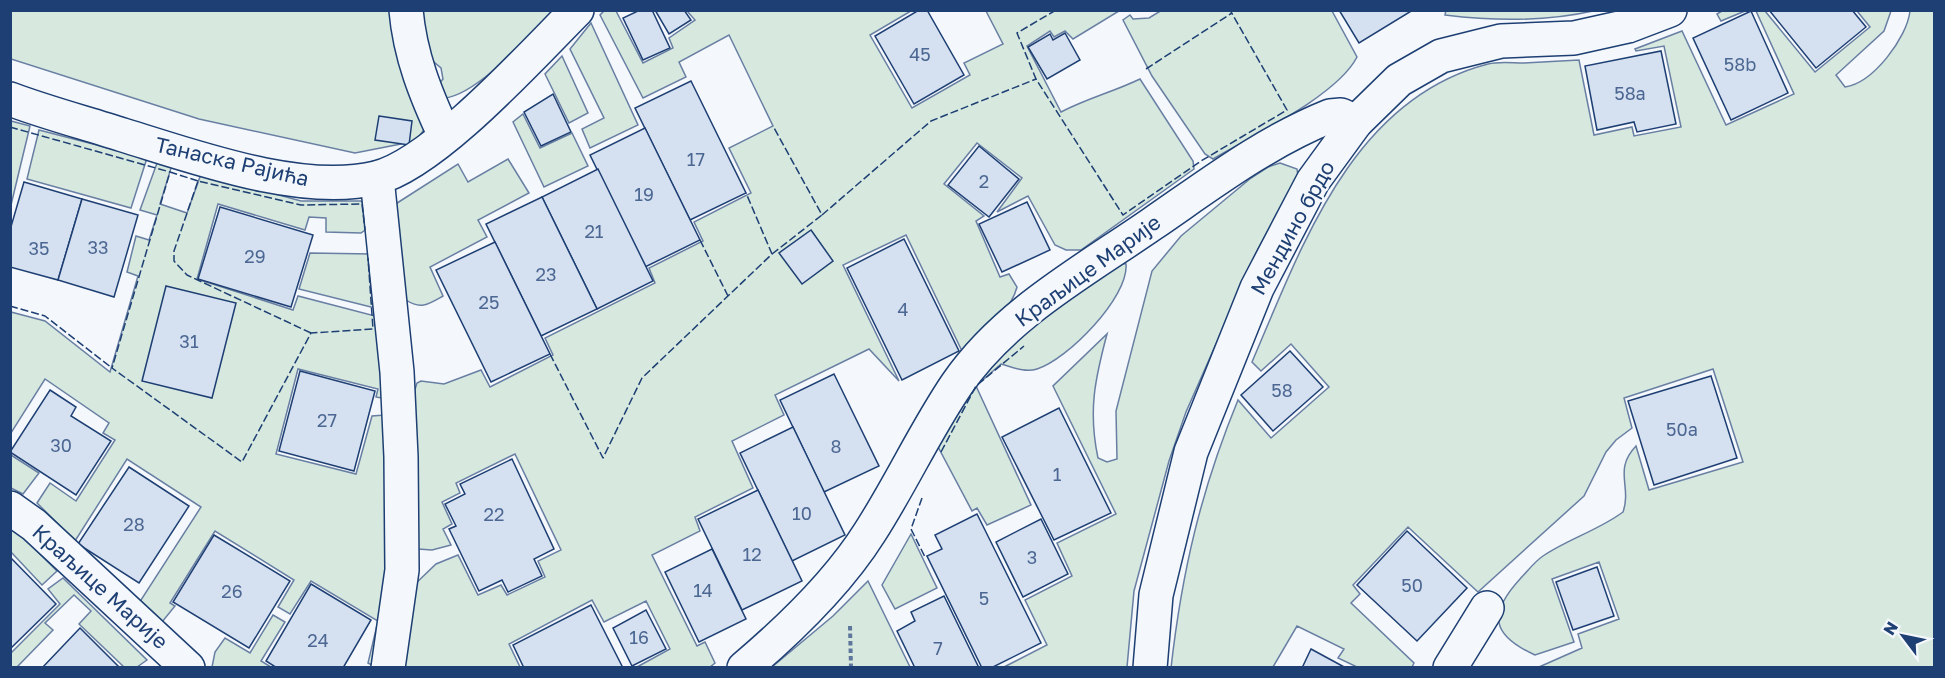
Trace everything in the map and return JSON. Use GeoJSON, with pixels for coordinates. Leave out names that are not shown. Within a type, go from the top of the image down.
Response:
{"type":"FeatureCollection","features":[{"type":"Feature","properties":{"kind":"street"},"geometry":{"type":"LineString","coordinates":[[406,10],[409,40],[425,93],[445,136]]}},
{"type":"Feature","properties":{"kind":"street","name":"Танаска Рајића"},"geometry":{"type":"LineString","coordinates":[[10,99],[189,155],[294,180],[331,182],[377,178],[408,163],[445,136],[577,10]]}},
{"type":"Feature","properties":{"kind":"street","name":"Мендино брдо"},"geometry":{"type":"LineString","coordinates":[[1150,668],[1155,595],[1191,452],[1257,288],[1313,181],[1356,122],[1399,80],[1441,56],[1501,41],[1574,38],[1628,26],[1670,10]]}},
{"type":"Feature","properties":{"kind":"street","name":"Краљице Марије"},"geometry":{"type":"LineString","coordinates":[[744,668],[772,644],[823,591],[869,534],[958,383],[1002,333],[1050,293],[1261,150],[1330,116],[1341,115],[1356,122]]}},
{"type":"Feature","properties":{"kind":"street"},"geometry":{"type":"LineString","coordinates":[[377,178],[396,361],[401,458],[402,570],[388,668]]}},
{"type":"Feature","properties":{"kind":"street","name":"Краљице Марије"},"geometry":{"type":"LineString","coordinates":[[10,508],[34,525],[188,668]]}},
{"type":"Feature","properties":{"kind":"street"},"geometry":{"type":"LineString","coordinates":[[1450,668],[1487,608]]}},
{"type":"Feature","properties":{"kind":"shaded area"},"geometry":{"type":"Polygon","coordinates":[[[1162,10],[1332,11],[1357,57],[1347,72],[1313,100],[1213,159],[1205,154],[1152,76],[1123,20],[1130,15],[1133,19],[1149,18],[1162,10]]]}},
{"type":"Feature","properties":{"kind":"shaded area"},"geometry":{"type":"Polygon","coordinates":[[[1446,10],[1593,11],[1538,19],[1500,19],[1445,15],[1446,10]]]}},
{"type":"Feature","properties":{"kind":"shaded area"},"geometry":{"type":"Polygon","coordinates":[[[10,11],[398,11],[428,124],[416,141],[355,153],[199,119],[11,59],[10,11]]]}},
{"type":"Feature","properties":{"kind":"shaded area"},"geometry":{"type":"Polygon","coordinates":[[[415,11],[555,11],[487,76],[457,95],[444,98],[436,87],[443,79],[441,68],[429,58],[415,11]]]}},
{"type":"Feature","properties":{"kind":"shaded area"},"geometry":{"type":"Polygon","coordinates":[[[604,11],[616,11],[643,63],[673,48],[669,38],[695,20],[687,11],[911,11],[870,35],[912,108],[970,75],[964,63],[1003,44],[986,11],[1119,11],[1073,39],[1065,31],[1054,37],[1050,31],[1027,46],[1061,112],[1140,79],[1193,161],[1194,169],[1081,250],[1066,250],[1055,245],[1028,196],[997,212],[1022,178],[977,143],[944,184],[984,216],[976,221],[1000,277],[1009,274],[1017,287],[1002,314],[962,351],[906,235],[843,265],[899,381],[869,349],[775,395],[784,415],[732,441],[753,488],[695,517],[700,531],[652,555],[697,646],[705,642],[715,663],[710,667],[637,667],[670,649],[646,601],[604,622],[592,600],[509,644],[520,667],[401,668],[413,586],[436,564],[458,555],[478,595],[501,585],[507,595],[545,577],[538,561],[561,550],[515,454],[456,483],[460,493],[442,502],[452,524],[443,529],[451,545],[432,550],[418,549],[412,541],[412,399],[417,383],[421,381],[444,384],[481,370],[490,387],[553,355],[545,338],[655,283],[649,268],[703,241],[694,222],[751,193],[729,148],[773,126],[729,35],[679,62],[686,77],[643,98],[600,15],[604,11]]]}},
{"type":"Feature","properties":{"kind":"shaded area"},"geometry":{"type":"Polygon","coordinates":[[[1722,11],[1745,11],[1721,21],[1717,14],[1722,11]]]}},
{"type":"Feature","properties":{"kind":"shaded area"},"geometry":{"type":"Polygon","coordinates":[[[1756,11],[1765,11],[1815,72],[1870,27],[1857,11],[1891,11],[1884,31],[1836,75],[1845,87],[1856,84],[1867,77],[1887,58],[1903,34],[1910,11],[1934,11],[1934,667],[1539,667],[1582,648],[1578,634],[1619,619],[1599,562],[1552,579],[1574,642],[1535,655],[1510,640],[1502,631],[1499,613],[1503,603],[1510,591],[1540,558],[1623,512],[1626,494],[1624,471],[1629,455],[1636,446],[1649,490],[1743,462],[1713,369],[1624,398],[1632,428],[1616,440],[1606,452],[1584,496],[1478,592],[1408,527],[1353,585],[1360,594],[1351,603],[1414,663],[1412,667],[1357,667],[1338,658],[1344,649],[1297,626],[1273,667],[1171,668],[1187,564],[1203,499],[1238,400],[1271,438],[1329,387],[1291,344],[1261,371],[1252,362],[1313,226],[1338,183],[1367,143],[1401,109],[1441,82],[1488,64],[1497,63],[1579,60],[1594,135],[1632,127],[1634,136],[1681,127],[1664,46],[1636,51],[1635,49],[1682,31],[1726,125],[1794,94],[1756,11]]]}},
{"type":"Feature","properties":{"kind":"shaded area"},"geometry":{"type":"Polygon","coordinates":[[[591,23],[638,125],[590,148],[582,129],[604,118],[570,49],[591,23]]]}},
{"type":"Feature","properties":{"kind":"shaded area"},"geometry":{"type":"Polygon","coordinates":[[[562,56],[588,113],[569,123],[545,74],[562,56]]]}},
{"type":"Feature","properties":{"kind":"shaded area"},"geometry":{"type":"Polygon","coordinates":[[[523,114],[540,148],[572,133],[588,166],[544,187],[513,122],[523,114]]]}},
{"type":"Feature","properties":{"kind":"shaded area"},"geometry":{"type":"Polygon","coordinates":[[[10,121],[30,126],[11,205],[10,121]]]}},
{"type":"Feature","properties":{"kind":"shaded area"},"geometry":{"type":"Polygon","coordinates":[[[39,130],[147,158],[131,208],[27,179],[39,130]]]}},
{"type":"Feature","properties":{"kind":"shaded area"},"geometry":{"type":"Polygon","coordinates":[[[508,159],[529,193],[478,220],[487,237],[430,267],[443,296],[421,305],[406,300],[394,205],[458,164],[468,182],[508,159]]]}},
{"type":"Feature","properties":{"kind":"shaded area"},"geometry":{"type":"Polygon","coordinates":[[[157,163],[172,165],[160,204],[187,213],[201,174],[301,201],[361,201],[365,206],[368,228],[361,233],[326,232],[326,218],[309,217],[305,230],[218,204],[197,279],[293,310],[298,296],[379,317],[382,398],[376,397],[378,389],[298,369],[276,454],[356,474],[372,416],[385,415],[392,521],[376,667],[368,663],[378,621],[311,581],[290,614],[278,607],[294,580],[215,531],[170,603],[175,606],[162,622],[139,603],[201,507],[127,459],[75,541],[37,503],[50,483],[76,501],[115,440],[103,433],[109,423],[45,379],[11,433],[11,312],[45,321],[110,372],[138,276],[127,272],[136,236],[149,240],[157,215],[140,210],[157,163]]]}},
{"type":"Feature","properties":{"kind":"shaded area"},"geometry":{"type":"Polygon","coordinates":[[[1280,163],[1297,169],[1298,176],[1257,251],[1186,412],[1169,461],[1134,591],[1127,667],[1002,668],[1047,645],[1025,600],[1072,576],[1057,543],[1116,514],[1053,386],[1107,334],[1094,395],[1095,441],[1098,458],[1107,462],[1117,459],[1116,411],[1152,271],[1181,236],[1251,178],[1268,167],[1280,163]]]}},
{"type":"Feature","properties":{"kind":"shaded area"},"geometry":{"type":"Polygon","coordinates":[[[310,253],[371,254],[379,309],[299,289],[310,253]]]}},
{"type":"Feature","properties":{"kind":"shaded area"},"geometry":{"type":"Polygon","coordinates":[[[1120,263],[1126,264],[1118,293],[1094,326],[1079,341],[1050,363],[1037,369],[1023,370],[1001,364],[976,386],[1031,505],[987,525],[977,508],[972,511],[936,443],[972,385],[1004,349],[1111,267],[1120,263]]]}},
{"type":"Feature","properties":{"kind":"shaded area"},"geometry":{"type":"Polygon","coordinates":[[[11,455],[39,473],[23,494],[11,488],[11,455]]]}},
{"type":"Feature","properties":{"kind":"shaded area"},"geometry":{"type":"Polygon","coordinates":[[[10,524],[57,571],[42,585],[11,552],[10,524]]]}},
{"type":"Feature","properties":{"kind":"shaded area"},"geometry":{"type":"Polygon","coordinates":[[[911,534],[937,588],[895,609],[882,585],[911,534]]]}},
{"type":"Feature","properties":{"kind":"shaded area"},"geometry":{"type":"Polygon","coordinates":[[[63,578],[147,660],[137,667],[124,667],[79,624],[91,611],[74,595],[45,623],[53,630],[17,667],[11,667],[11,653],[60,604],[48,589],[63,578]]]}},
{"type":"Feature","properties":{"kind":"shaded area"},"geometry":{"type":"Polygon","coordinates":[[[868,581],[910,667],[772,667],[833,616],[868,581]]]}},
{"type":"Feature","properties":{"kind":"shaded area"},"geometry":{"type":"Polygon","coordinates":[[[273,615],[285,622],[261,661],[271,667],[212,667],[215,652],[225,638],[250,653],[273,615]]]}},
{"type":"Feature","properties":{"kind":"building"},"geometry":{"type":"Polygon","coordinates":[[[640,10],[652,10],[670,48],[643,60],[623,18],[640,10]]]}},
{"type":"Feature","properties":{"kind":"building"},"geometry":{"type":"Polygon","coordinates":[[[655,10],[684,10],[691,20],[669,34],[655,10]]]}},
{"type":"Feature","properties":{"kind":"building"},"geometry":{"type":"Polygon","coordinates":[[[919,10],[927,10],[964,75],[914,104],[875,36],[919,10]]]}},
{"type":"Feature","properties":{"kind":"building"},"geometry":{"type":"Polygon","coordinates":[[[1339,10],[1413,10],[1359,43],[1339,10]]]}},
{"type":"Feature","properties":{"kind":"building"},"geometry":{"type":"Polygon","coordinates":[[[1769,10],[1852,10],[1866,27],[1816,68],[1769,10]]]}},
{"type":"Feature","properties":{"kind":"building"},"geometry":{"type":"Polygon","coordinates":[[[1751,11],[1788,93],[1731,120],[1693,38],[1751,11]]]}},
{"type":"Feature","properties":{"kind":"building"},"geometry":{"type":"Polygon","coordinates":[[[1065,33],[1080,60],[1047,79],[1028,47],[1050,34],[1053,40],[1065,33]]]}},
{"type":"Feature","properties":{"kind":"building"},"geometry":{"type":"Polygon","coordinates":[[[1661,51],[1676,124],[1637,132],[1634,122],[1597,130],[1585,66],[1661,51]]]}},
{"type":"Feature","properties":{"kind":"building"},"geometry":{"type":"Polygon","coordinates":[[[691,81],[746,193],[690,220],[635,108],[691,81]]]}},
{"type":"Feature","properties":{"kind":"building"},"geometry":{"type":"Polygon","coordinates":[[[553,94],[571,132],[541,146],[524,112],[553,94]]]}},
{"type":"Feature","properties":{"kind":"building"},"geometry":{"type":"Polygon","coordinates":[[[379,116],[412,121],[409,145],[375,140],[379,116]]]}},
{"type":"Feature","properties":{"kind":"building"},"geometry":{"type":"Polygon","coordinates":[[[645,128],[700,240],[645,267],[590,155],[645,128]]]}},
{"type":"Feature","properties":{"kind":"building"},"geometry":{"type":"Polygon","coordinates":[[[979,146],[1019,179],[989,217],[948,185],[979,146]]]}},
{"type":"Feature","properties":{"kind":"building"},"geometry":{"type":"Polygon","coordinates":[[[598,169],[653,281],[597,309],[542,197],[598,169]]]}},
{"type":"Feature","properties":{"kind":"building"},"geometry":{"type":"Polygon","coordinates":[[[24,182],[82,199],[58,280],[10,267],[10,230],[24,182]]]}},
{"type":"Feature","properties":{"kind":"building"},"geometry":{"type":"Polygon","coordinates":[[[542,197],[597,309],[541,336],[486,224],[542,197]]]}},
{"type":"Feature","properties":{"kind":"building"},"geometry":{"type":"Polygon","coordinates":[[[82,199],[138,215],[114,297],[58,280],[82,199]]]}},
{"type":"Feature","properties":{"kind":"building"},"geometry":{"type":"Polygon","coordinates":[[[1027,202],[1050,250],[1002,272],[979,224],[1027,202]]]}},
{"type":"Feature","properties":{"kind":"building"},"geometry":{"type":"Polygon","coordinates":[[[220,207],[313,235],[291,307],[198,279],[220,207]]]}},
{"type":"Feature","properties":{"kind":"building"},"geometry":{"type":"Polygon","coordinates":[[[811,230],[833,261],[802,284],[779,253],[811,230]]]}},
{"type":"Feature","properties":{"kind":"building"},"geometry":{"type":"Polygon","coordinates":[[[904,239],[959,351],[902,380],[847,268],[904,239]]]}},
{"type":"Feature","properties":{"kind":"building"},"geometry":{"type":"Polygon","coordinates":[[[495,242],[550,354],[491,382],[436,270],[495,242]]]}},
{"type":"Feature","properties":{"kind":"building"},"geometry":{"type":"Polygon","coordinates":[[[166,286],[236,303],[212,398],[142,381],[166,286]]]}},
{"type":"Feature","properties":{"kind":"building"},"geometry":{"type":"Polygon","coordinates":[[[1290,351],[1323,387],[1273,431],[1241,395],[1290,351]]]}},
{"type":"Feature","properties":{"kind":"building"},"geometry":{"type":"Polygon","coordinates":[[[300,371],[375,391],[354,471],[279,451],[300,371]]]}},
{"type":"Feature","properties":{"kind":"building"},"geometry":{"type":"Polygon","coordinates":[[[834,374],[879,466],[824,492],[780,400],[834,374]]]}},
{"type":"Feature","properties":{"kind":"building"},"geometry":{"type":"Polygon","coordinates":[[[1711,376],[1737,458],[1654,485],[1628,401],[1711,376]]]}},
{"type":"Feature","properties":{"kind":"building"},"geometry":{"type":"Polygon","coordinates":[[[50,390],[76,407],[71,416],[111,441],[76,495],[10,452],[50,390]]]}},
{"type":"Feature","properties":{"kind":"building"},"geometry":{"type":"Polygon","coordinates":[[[1059,408],[1111,513],[1054,540],[1002,437],[1059,408]]]}},
{"type":"Feature","properties":{"kind":"building"},"geometry":{"type":"Polygon","coordinates":[[[793,427],[845,535],[792,561],[740,453],[793,427]]]}},
{"type":"Feature","properties":{"kind":"building"},"geometry":{"type":"Polygon","coordinates":[[[512,459],[554,549],[534,559],[542,576],[508,592],[502,580],[479,591],[449,529],[456,526],[445,504],[465,494],[460,484],[512,459]]]}},
{"type":"Feature","properties":{"kind":"building"},"geometry":{"type":"Polygon","coordinates":[[[129,467],[189,506],[139,583],[78,544],[129,467]]]}},
{"type":"Feature","properties":{"kind":"building"},"geometry":{"type":"Polygon","coordinates":[[[758,490],[802,581],[742,610],[698,519],[758,490]]]}},
{"type":"Feature","properties":{"kind":"building"},"geometry":{"type":"Polygon","coordinates":[[[977,514],[1041,643],[991,668],[982,668],[927,556],[942,549],[935,535],[977,514]]]}},
{"type":"Feature","properties":{"kind":"building"},"geometry":{"type":"Polygon","coordinates":[[[1041,519],[1068,574],[1023,597],[996,542],[1041,519]]]}},
{"type":"Feature","properties":{"kind":"building"},"geometry":{"type":"Polygon","coordinates":[[[1407,531],[1467,588],[1417,641],[1357,585],[1407,531]]]}},
{"type":"Feature","properties":{"kind":"building"},"geometry":{"type":"Polygon","coordinates":[[[214,535],[290,581],[249,648],[173,602],[214,535]]]}},
{"type":"Feature","properties":{"kind":"building"},"geometry":{"type":"Polygon","coordinates":[[[712,549],[746,619],[699,642],[665,572],[712,549]]]}},
{"type":"Feature","properties":{"kind":"building"},"geometry":{"type":"Polygon","coordinates":[[[10,557],[56,604],[10,649],[10,557]]]}},
{"type":"Feature","properties":{"kind":"building"},"geometry":{"type":"Polygon","coordinates":[[[1597,567],[1614,616],[1573,630],[1556,582],[1597,567]]]}},
{"type":"Feature","properties":{"kind":"building"},"geometry":{"type":"Polygon","coordinates":[[[311,584],[371,620],[343,668],[277,668],[266,661],[311,584]]]}},
{"type":"Feature","properties":{"kind":"building"},"geometry":{"type":"Polygon","coordinates":[[[944,596],[979,668],[915,668],[897,631],[915,621],[911,612],[944,596]]]}},
{"type":"Feature","properties":{"kind":"building"},"geometry":{"type":"Polygon","coordinates":[[[591,605],[623,668],[524,668],[513,645],[591,605]]]}},
{"type":"Feature","properties":{"kind":"building"},"geometry":{"type":"Polygon","coordinates":[[[646,610],[666,649],[632,666],[613,628],[646,610]]]}},
{"type":"Feature","properties":{"kind":"building"},"geometry":{"type":"Polygon","coordinates":[[[80,628],[120,668],[42,668],[80,628]]]}},
{"type":"Feature","properties":{"kind":"building"},"geometry":{"type":"Polygon","coordinates":[[[1311,649],[1346,668],[1302,668],[1311,649]]]}},
{"type":"Feature","properties":{"kind":"fence"},"geometry":{"type":"LineString","coordinates":[[1056,10],[1017,33],[1036,79],[1123,215],[1201,161],[1287,110],[1230,10]]}},
{"type":"Feature","properties":{"kind":"fence"},"geometry":{"type":"LineString","coordinates":[[1146,69],[1232,13]]}},
{"type":"Feature","properties":{"kind":"fence"},"geometry":{"type":"LineString","coordinates":[[822,215],[931,121],[1036,79]]}},
{"type":"Feature","properties":{"kind":"fence"},"geometry":{"type":"LineString","coordinates":[[772,254],[822,215],[773,126]]}},
{"type":"Feature","properties":{"kind":"fence"},"geometry":{"type":"LineString","coordinates":[[10,127],[170,172]]}},
{"type":"Feature","properties":{"kind":"fence"},"geometry":{"type":"LineString","coordinates":[[198,181],[170,172],[112,368],[242,462],[311,333],[373,329],[368,258]]}},
{"type":"Feature","properties":{"kind":"fence"},"geometry":{"type":"LineString","coordinates":[[311,333],[187,275],[174,261],[174,251],[198,181],[301,205],[362,204],[365,230]]}},
{"type":"Feature","properties":{"kind":"fence"},"geometry":{"type":"LineString","coordinates":[[550,354],[603,458],[642,378],[772,254],[746,193]]}},
{"type":"Feature","properties":{"kind":"fence"},"geometry":{"type":"LineString","coordinates":[[700,240],[728,296]]}},
{"type":"Feature","properties":{"kind":"fence"},"geometry":{"type":"LineString","coordinates":[[10,306],[45,316],[112,368]]}},
{"type":"Feature","properties":{"kind":"fence"},"geometry":{"type":"LineString","coordinates":[[941,452],[976,386],[1024,346]]}},
{"type":"Feature","properties":{"kind":"fence"},"geometry":{"type":"LineString","coordinates":[[922,498],[911,529],[925,557],[927,556]]}}]}
